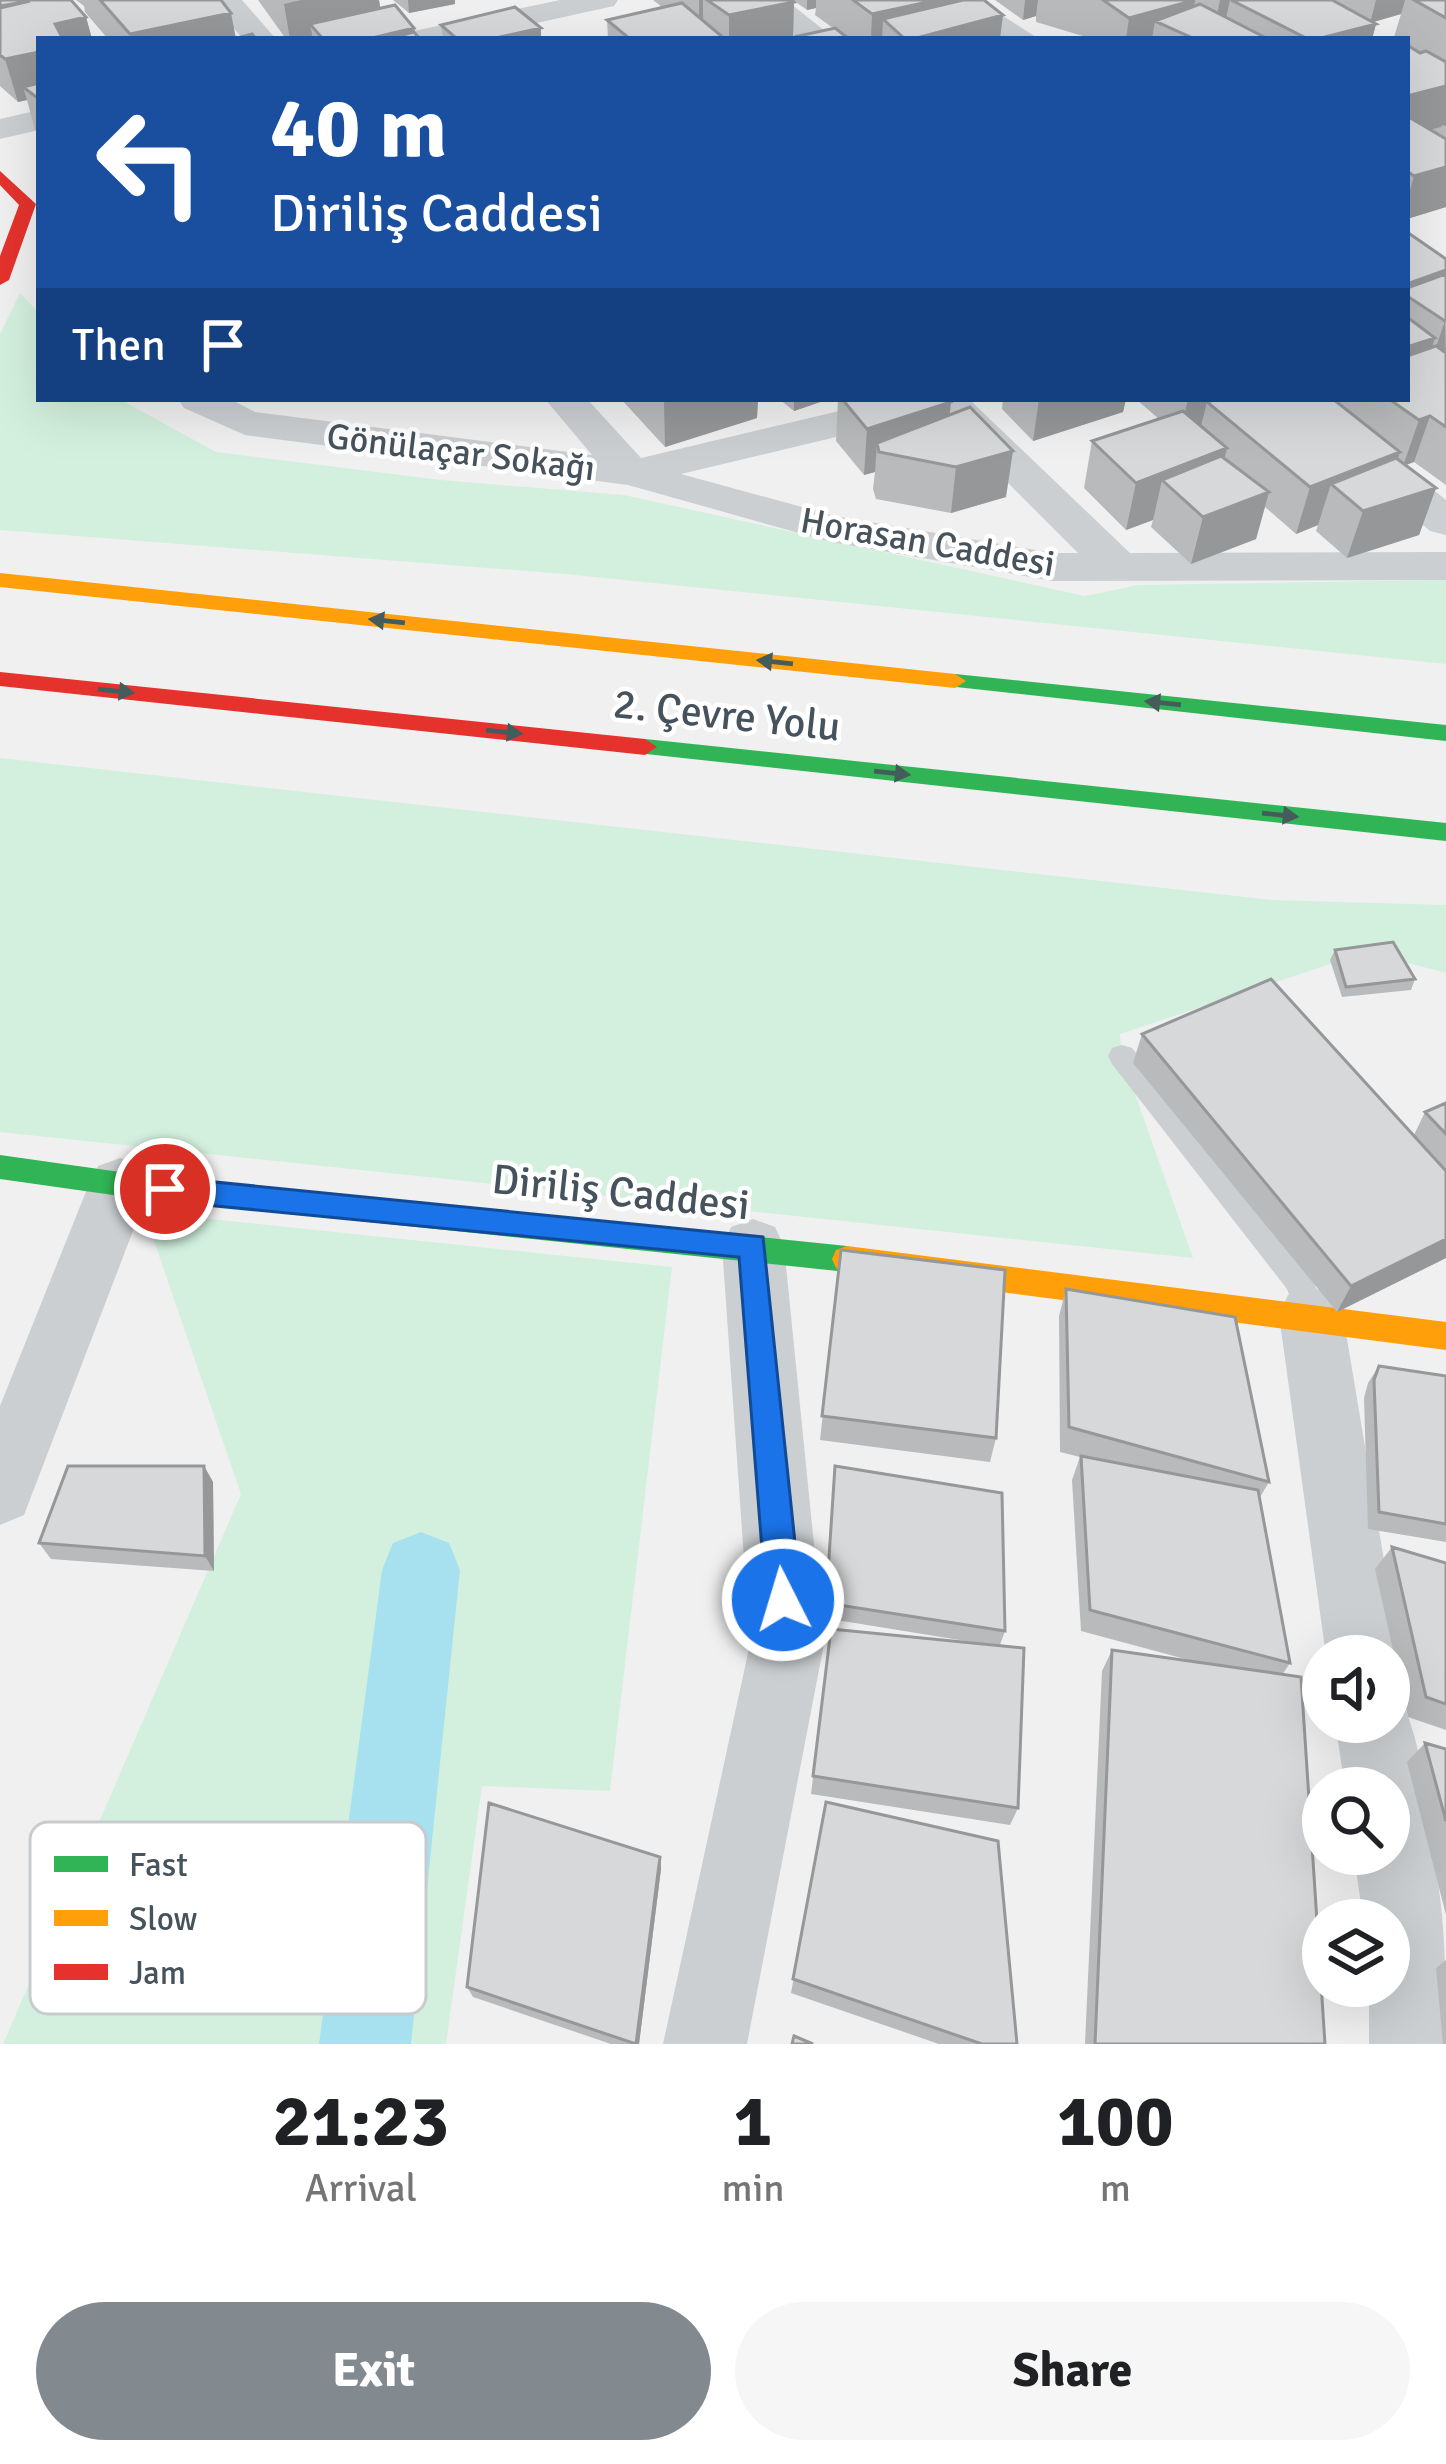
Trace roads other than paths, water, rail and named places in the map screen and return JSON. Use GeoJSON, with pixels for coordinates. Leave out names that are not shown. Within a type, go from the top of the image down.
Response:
{"type":"FeatureCollection","features":[{"type":"Feature","properties":{"kind":"main road"},"geometry":{"type":"LineString","coordinates":[[0,176],[33,212],[0,280]]}},
{"type":"Feature","properties":{"kind":"main road","name":"2. Çevre Yolu"},"geometry":{"type":"LineString","coordinates":[[0,580],[1446,733]]}},
{"type":"Feature","properties":{"kind":"main road","name":"2. Çevre Yolu"},"geometry":{"type":"LineString","coordinates":[[0,679],[1446,832]]}},
{"type":"Feature","properties":{"kind":"main road","name":"Diriliş Caddesi"},"geometry":{"type":"LineString","coordinates":[[0,1167],[120,1184],[753,1246],[1446,1336]]}},
{"type":"Feature","properties":{"kind":"street"},"geometry":{"type":"LineString","coordinates":[[226,0],[257,36]]}},
{"type":"Feature","properties":{"kind":"street"},"geometry":{"type":"LineString","coordinates":[[433,36],[603,0]]}},
{"type":"Feature","properties":{"kind":"street"},"geometry":{"type":"LineString","coordinates":[[766,0],[815,36]]}},
{"type":"Feature","properties":{"kind":"street"},"geometry":{"type":"LineString","coordinates":[[956,0],[1018,36]]}},
{"type":"Feature","properties":{"kind":"street"},"geometry":{"type":"LineString","coordinates":[[0,129],[36,121]]}},
{"type":"Feature","properties":{"kind":"street","name":"Gönülaçar Sokağı"},"geometry":{"type":"LineString","coordinates":[[204,402],[245,423],[631,473]]}},
{"type":"Feature","properties":{"kind":"street","name":"Gönülaçar Sokağı"},"geometry":{"type":"LineString","coordinates":[[568,402],[631,473]]}},
{"type":"Feature","properties":{"kind":"street"},"geometry":{"type":"LineString","coordinates":[[631,473],[958,402],[1118,567]]}},
{"type":"Feature","properties":{"kind":"street"},"geometry":{"type":"LineString","coordinates":[[1299,402],[1446,522]]}},
{"type":"Feature","properties":{"kind":"street","name":"Horasan Caddesi"},"geometry":{"type":"LineString","coordinates":[[631,473],[832,529],[1053,567],[1446,566]]}},
{"type":"Feature","properties":{"kind":"street"},"geometry":{"type":"LineString","coordinates":[[0,1492],[120,1184]]}},
{"type":"Feature","properties":{"kind":"street"},"geometry":{"type":"LineString","coordinates":[[705,2044],[787,1644],[753,1246]]}},
{"type":"Feature","properties":{"kind":"street"},"geometry":{"type":"LineString","coordinates":[[1311,1315],[1360,1635]]}},
{"type":"Feature","properties":{"kind":"street"},"geometry":{"type":"LineString","coordinates":[[1396,1875],[1409,1958],[1411,2044]]}},
{"type":"Feature","properties":{"kind":"lane"},"geometry":{"type":"LineString","coordinates":[[1122,1056],[1300,1282],[1311,1315]]}},
{"type":"Feature","properties":{"kind":"waterway"},"geometry":{"type":"LineString","coordinates":[[391,1822],[421,1570]]}},
{"type":"Feature","properties":{"kind":"waterway"},"geometry":{"type":"LineString","coordinates":[[365,2044],[369,2014]]}}]}
